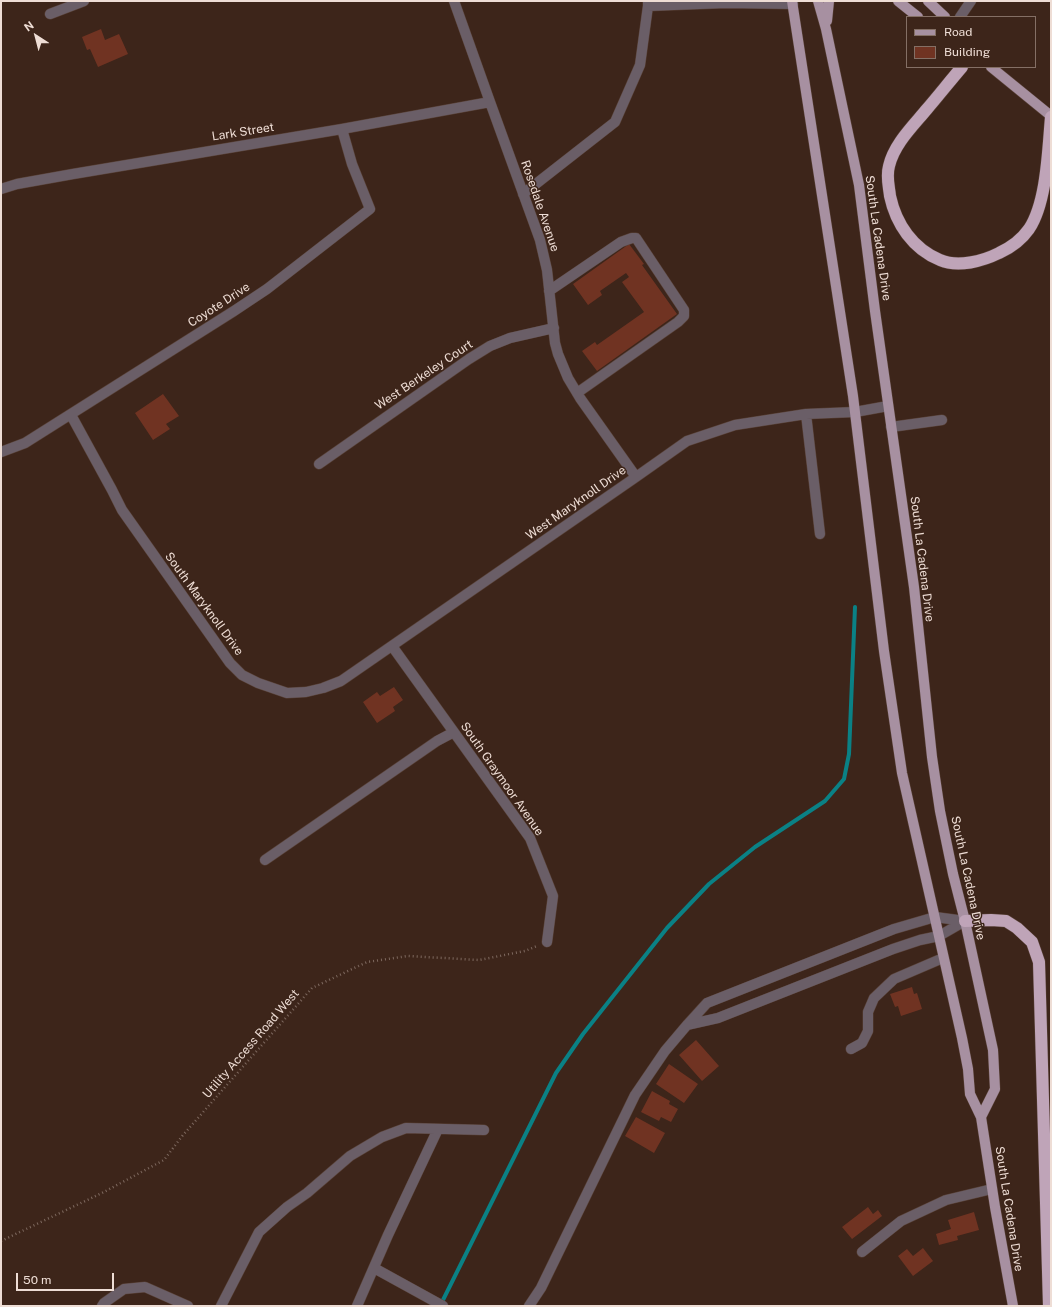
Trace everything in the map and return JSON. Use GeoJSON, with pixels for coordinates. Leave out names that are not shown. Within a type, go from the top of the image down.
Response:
{"type":"FeatureCollection","features":[{"type":"Feature","properties":{"kind":"highway"},"geometry":{"type":"LineString","coordinates":[[961,68],[908,131],[896,149],[889,166],[887,181],[893,210],[901,226],[912,240],[926,252],[941,261],[956,263],[988,259],[1004,251],[1020,240],[1029,229],[1037,213],[1043,193],[1051,116]]}},
{"type":"Feature","properties":{"kind":"highway"},"geometry":{"type":"LineString","coordinates":[[964,921],[1006,921],[1017,928],[1032,942],[1039,962],[1049,1306]]}},
{"type":"Feature","properties":{"kind":"main road","name":"South La Cadena Drive"},"geometry":{"type":"LineString","coordinates":[[818,1],[826,29],[859,185],[888,406],[914,587],[932,757],[940,811],[993,1050],[995,1089],[981,1117]]}},
{"type":"Feature","properties":{"kind":"main road"},"geometry":{"type":"LineString","coordinates":[[826,29],[829,1]]}},
{"type":"Feature","properties":{"kind":"main road"},"geometry":{"type":"LineString","coordinates":[[898,1],[917,16]]}},
{"type":"Feature","properties":{"kind":"main road"},"geometry":{"type":"LineString","coordinates":[[928,1],[943,16]]}},
{"type":"Feature","properties":{"kind":"main road","name":"South La Cadena Drive"},"geometry":{"type":"LineString","coordinates":[[792,2],[855,412],[884,651],[902,774],[962,1038],[968,1069],[970,1094],[981,1117],[1013,1306]]}},
{"type":"Feature","properties":{"kind":"main road"},"geometry":{"type":"LineString","coordinates":[[992,68],[1051,116]]}},
{"type":"Feature","properties":{"kind":"street"},"geometry":{"type":"LineString","coordinates":[[50,14],[84,1]]}},
{"type":"Feature","properties":{"kind":"street","name":"Rosedale Avenue"},"geometry":{"type":"LineString","coordinates":[[454,1],[540,240],[547,270],[555,343],[558,354],[568,378],[577,393],[636,477]]}},
{"type":"Feature","properties":{"kind":"street"},"geometry":{"type":"LineString","coordinates":[[961,16],[971,1]]}},
{"type":"Feature","properties":{"kind":"street"},"geometry":{"type":"LineString","coordinates":[[523,194],[614,122],[640,65],[648,3],[792,2]]}},
{"type":"Feature","properties":{"kind":"street","name":"Lark Street"},"geometry":{"type":"LineString","coordinates":[[1,189],[17,184],[73,174],[342,129],[490,102]]}},
{"type":"Feature","properties":{"kind":"street","name":"Coyote Drive"},"geometry":{"type":"LineString","coordinates":[[1,452],[25,443],[71,415],[261,293],[370,209],[352,164],[342,129]]}},
{"type":"Feature","properties":{"kind":"street"},"geometry":{"type":"LineString","coordinates":[[549,291],[620,242],[636,238],[684,310],[684,316],[678,322],[577,393]]}},
{"type":"Feature","properties":{"kind":"street","name":"West Berkeley Court"},"geometry":{"type":"LineString","coordinates":[[319,464],[469,359],[490,346],[510,338],[554,328]]}},
{"type":"Feature","properties":{"kind":"street","name":"West Maryknoll Drive"},"geometry":{"type":"LineString","coordinates":[[306,692],[323,688],[341,681],[687,441],[735,424],[806,414],[855,412],[888,406]]}},
{"type":"Feature","properties":{"kind":"street"},"geometry":{"type":"LineString","coordinates":[[806,414],[820,534]]}},
{"type":"Feature","properties":{"kind":"street","name":"South Maryknoll Drive"},"geometry":{"type":"LineString","coordinates":[[71,415],[122,510],[230,663],[242,675],[258,683],[287,693],[306,692]]}},
{"type":"Feature","properties":{"kind":"street"},"geometry":{"type":"LineString","coordinates":[[891,427],[942,420]]}},
{"type":"Feature","properties":{"kind":"street","name":"South Graymoor Avenue"},"geometry":{"type":"LineString","coordinates":[[392,646],[530,838],[553,896],[547,942]]}},
{"type":"Feature","properties":{"kind":"street"},"geometry":{"type":"LineString","coordinates":[[265,860],[437,741],[454,732]]}},
{"type":"Feature","properties":{"kind":"street"},"geometry":{"type":"LineString","coordinates":[[529,1306],[541,1288],[635,1096],[665,1051],[707,1003],[894,929],[935,917],[964,921]]}},
{"type":"Feature","properties":{"kind":"street"},"geometry":{"type":"LineString","coordinates":[[687,1025],[718,1018],[893,949],[920,940],[939,936],[964,921]]}},
{"type":"Feature","properties":{"kind":"street"},"geometry":{"type":"LineString","coordinates":[[851,1048],[862,1043],[868,1031],[868,1012],[874,998],[894,979],[943,958]]}},
{"type":"Feature","properties":{"kind":"street"},"geometry":{"type":"LineString","coordinates":[[221,1306],[259,1232],[287,1207],[307,1193],[350,1156],[382,1137],[406,1128],[484,1130]]}},
{"type":"Feature","properties":{"kind":"street"},"geometry":{"type":"LineString","coordinates":[[357,1306],[438,1129]]}},
{"type":"Feature","properties":{"kind":"street"},"geometry":{"type":"LineString","coordinates":[[862,1252],[901,1221],[946,1200],[992,1189]]}},
{"type":"Feature","properties":{"kind":"street"},"geometry":{"type":"LineString","coordinates":[[374,1268],[443,1306]]}},
{"type":"Feature","properties":{"kind":"street"},"geometry":{"type":"LineString","coordinates":[[102,1306],[124,1289],[145,1287],[188,1306]]}},
{"type":"Feature","properties":{"kind":"path","name":"Utility Access Road West"},"geometry":{"type":"LineString","coordinates":[[1,1241],[102,1193],[164,1160],[183,1136],[312,988],[368,962],[408,956],[479,960],[525,951],[547,942]]}},
{"type":"Feature","properties":{"kind":"building"},"geometry":{"type":"Polygon","coordinates":[[[101,29],[105,40],[119,34],[128,54],[98,67],[90,49],[87,50],[82,37],[101,29]]]}},
{"type":"Feature","properties":{"kind":"building"},"geometry":{"type":"Polygon","coordinates":[[[629,244],[677,314],[597,371],[582,351],[595,342],[597,345],[644,312],[622,282],[629,277],[626,273],[600,291],[602,295],[588,305],[573,284],[629,244]]]}},
{"type":"Feature","properties":{"kind":"building"},"geometry":{"type":"Polygon","coordinates":[[[163,394],[179,416],[166,424],[170,429],[153,440],[135,413],[163,394]]]}},
{"type":"Feature","properties":{"kind":"building"},"geometry":{"type":"Polygon","coordinates":[[[394,687],[403,700],[393,707],[395,711],[377,723],[363,702],[377,692],[380,696],[394,687]]]}},
{"type":"Feature","properties":{"kind":"building"},"geometry":{"type":"Polygon","coordinates":[[[912,987],[914,994],[917,993],[922,1009],[901,1016],[898,1006],[895,1007],[890,994],[912,987]]]}},
{"type":"Feature","properties":{"kind":"building"},"geometry":{"type":"Polygon","coordinates":[[[696,1040],[719,1066],[702,1081],[679,1055],[696,1040]]]}},
{"type":"Feature","properties":{"kind":"building"},"geometry":{"type":"Polygon","coordinates":[[[669,1064],[698,1084],[684,1103],[656,1084],[669,1064]]]}},
{"type":"Feature","properties":{"kind":"building"},"geometry":{"type":"Polygon","coordinates":[[[652,1091],[670,1101],[669,1104],[678,1109],[671,1122],[661,1117],[659,1121],[641,1112],[652,1091]]]}},
{"type":"Feature","properties":{"kind":"building"},"geometry":{"type":"Polygon","coordinates":[[[636,1117],[665,1133],[654,1153],[625,1136],[636,1117]]]}},
{"type":"Feature","properties":{"kind":"building"},"geometry":{"type":"Polygon","coordinates":[[[868,1207],[873,1214],[878,1210],[882,1216],[852,1239],[842,1227],[868,1207]]]}},
{"type":"Feature","properties":{"kind":"building"},"geometry":{"type":"Polygon","coordinates":[[[974,1212],[979,1230],[957,1236],[958,1240],[939,1245],[936,1234],[951,1229],[948,1220],[974,1212]]]}},
{"type":"Feature","properties":{"kind":"building"},"geometry":{"type":"Polygon","coordinates":[[[923,1248],[933,1261],[913,1276],[898,1256],[907,1249],[913,1256],[923,1248]]]}},
{"type":"Feature","properties":{"kind":"waterway"},"geometry":{"type":"LineString","coordinates":[[441,1304],[556,1073],[583,1034],[667,928],[709,884],[755,847],[825,801],[844,779],[849,754],[855,607]]}}]}
